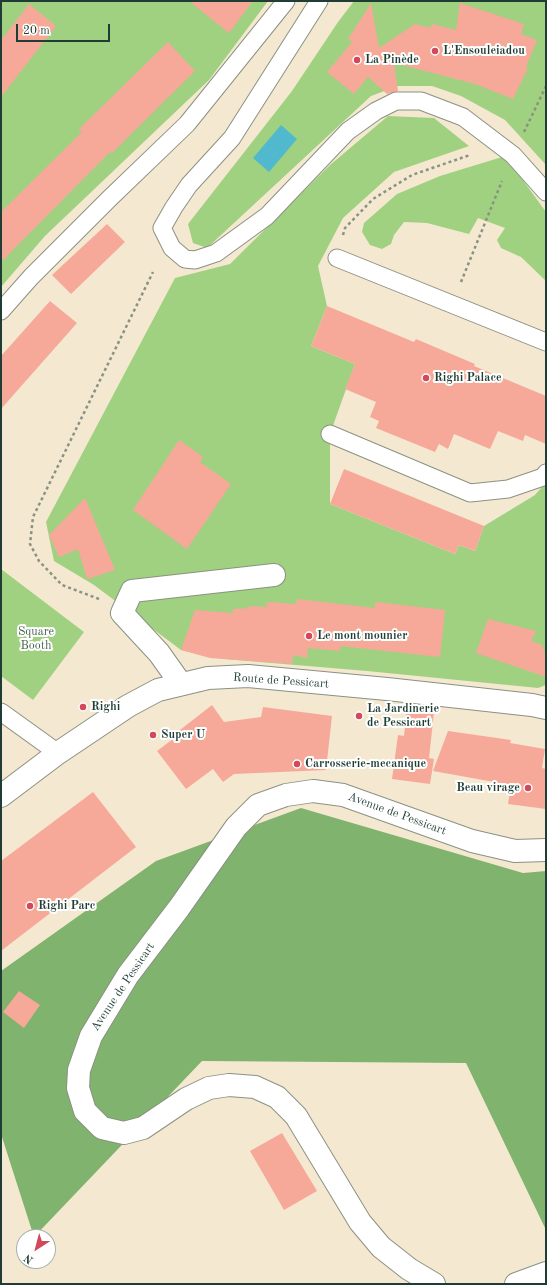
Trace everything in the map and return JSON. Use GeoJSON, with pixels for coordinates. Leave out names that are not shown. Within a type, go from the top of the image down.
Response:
{"type":"FeatureCollection","features":[{"type":"Feature","properties":{"kind":"street"},"geometry":{"type":"LineString","coordinates":[[180,684],[160,653],[122,613],[132,591],[274,575]]}},
{"type":"Feature","properties":{"kind":"street","name":"Route de Pessicart"},"geometry":{"type":"LineString","coordinates":[[1,796],[58,753],[128,706],[158,690],[208,678],[248,676],[387,689],[532,705],[546,708]]}},
{"type":"Feature","properties":{"kind":"street","name":"Avenue de Pessicart"},"geometry":{"type":"LineString","coordinates":[[434,1284],[409,1269],[381,1247],[360,1222],[296,1116],[277,1097],[255,1087],[229,1085],[210,1088],[186,1099],[143,1128],[124,1133],[102,1128],[85,1111],[78,1088],[79,1070],[91,1036],[128,975],[179,908],[236,827],[258,805],[286,795],[313,791],[343,795],[472,841],[515,851],[546,850]]}},
{"type":"Feature","properties":{"kind":"street"},"geometry":{"type":"LineString","coordinates":[[516,1284],[546,1273]]}},
{"type":"Feature","properties":{"kind":"lane"},"geometry":{"type":"LineString","coordinates":[[1,311],[31,277],[187,124],[286,1]]}},
{"type":"Feature","properties":{"kind":"lane"},"geometry":{"type":"LineString","coordinates":[[319,1],[232,138],[189,185],[162,228],[172,248],[185,259],[195,260],[216,253],[260,221],[348,131],[376,112],[396,101],[421,102],[463,117],[513,155],[546,192]]}},
{"type":"Feature","properties":{"kind":"lane"},"geometry":{"type":"LineString","coordinates":[[337,258],[546,342]]}},
{"type":"Feature","properties":{"kind":"lane"},"geometry":{"type":"LineString","coordinates":[[330,434],[470,493],[508,489],[543,476],[546,473]]}},
{"type":"Feature","properties":{"kind":"lane"},"geometry":{"type":"LineString","coordinates":[[1,712],[58,753]]}},
{"type":"Feature","properties":{"kind":"path"},"geometry":{"type":"LineString","coordinates":[[452,304],[513,155],[546,86]]}},
{"type":"Feature","properties":{"kind":"path"},"geometry":{"type":"LineString","coordinates":[[337,258],[345,228],[373,199],[412,175],[499,144]]}},
{"type":"Feature","properties":{"kind":"path"},"geometry":{"type":"LineString","coordinates":[[122,613],[103,600],[62,585],[39,561],[30,544],[33,517],[153,272]]}},
{"type":"Feature","properties":{"kind":"green space"},"geometry":{"type":"Polygon","coordinates":[[[2,1],[268,1],[209,80],[45,236],[1,287],[2,1]]]}},
{"type":"Feature","properties":{"kind":"green space"},"geometry":{"type":"Polygon","coordinates":[[[354,1],[546,1],[546,165],[505,120],[461,96],[432,86],[398,86],[371,96],[207,248],[193,243],[188,224],[292,91],[338,22],[354,1]]]}},
{"type":"Feature","properties":{"kind":"green space"},"geometry":{"type":"Polygon","coordinates":[[[388,116],[434,118],[469,146],[394,172],[343,218],[318,266],[327,306],[311,346],[355,364],[330,434],[330,504],[455,554],[459,545],[475,551],[484,526],[535,495],[546,482],[546,685],[538,688],[367,671],[224,659],[181,650],[94,585],[54,561],[46,522],[175,278],[230,264],[330,165],[388,116]]]}},
{"type":"Feature","properties":{"kind":"green space"},"geometry":{"type":"Polygon","coordinates":[[[502,157],[517,172],[546,212],[546,281],[521,257],[501,248],[497,240],[505,228],[478,218],[469,234],[427,223],[404,222],[394,235],[391,244],[382,249],[370,245],[362,232],[364,223],[397,194],[440,176],[502,157]]]}},
{"type":"Feature","properties":{"kind":"green space","name":"Square Booth"},"geometry":{"type":"Polygon","coordinates":[[[1,569],[84,632],[33,700],[1,676],[1,569]]]}},
{"type":"Feature","properties":{"kind":"green space"},"geometry":{"type":"Polygon","coordinates":[[[301,808],[523,873],[546,871],[546,1230],[466,1063],[202,1061],[42,1229],[31,1229],[1,1134],[1,971],[156,861],[301,808]]]}},
{"type":"Feature","properties":{"kind":"water"},"geometry":{"type":"Polygon","coordinates":[[[281,125],[297,139],[269,172],[253,158],[281,125]]]}},
{"type":"Feature","properties":{"kind":"building"},"geometry":{"type":"Polygon","coordinates":[[[189,1],[253,1],[229,33],[189,1]]]}},
{"type":"Feature","properties":{"kind":"building"},"geometry":{"type":"Polygon","coordinates":[[[371,3],[379,48],[415,24],[430,28],[432,24],[456,30],[460,3],[524,24],[521,34],[537,40],[526,67],[528,68],[513,99],[475,84],[394,63],[398,91],[387,94],[368,77],[354,94],[327,72],[352,42],[348,39],[371,3]]]}},
{"type":"Feature","properties":{"kind":"building"},"geometry":{"type":"Polygon","coordinates":[[[29,4],[56,26],[1,97],[1,40],[29,4]]]}},
{"type":"Feature","properties":{"kind":"building"},"geometry":{"type":"Polygon","coordinates":[[[168,42],[195,71],[112,153],[110,152],[1,262],[1,212],[82,132],[79,129],[168,42]]]}},
{"type":"Feature","properties":{"kind":"building"},"geometry":{"type":"Polygon","coordinates":[[[107,224],[125,242],[71,294],[52,275],[107,224]]]}},
{"type":"Feature","properties":{"kind":"building"},"geometry":{"type":"Polygon","coordinates":[[[50,301],[77,323],[1,409],[1,356],[50,301]]]}},
{"type":"Feature","properties":{"kind":"building","name":"Righi Palace"},"geometry":{"type":"Polygon","coordinates":[[[327,306],[414,342],[416,339],[475,364],[474,366],[546,396],[546,444],[525,435],[523,441],[498,431],[490,449],[454,434],[448,449],[439,444],[435,452],[376,428],[379,421],[370,417],[376,402],[345,389],[355,364],[311,346],[327,306]]]}},
{"type":"Feature","properties":{"kind":"building"},"geometry":{"type":"Polygon","coordinates":[[[179,440],[203,457],[200,462],[231,484],[187,549],[133,510],[179,440]]]}},
{"type":"Feature","properties":{"kind":"building"},"geometry":{"type":"Polygon","coordinates":[[[344,469],[484,526],[475,551],[459,545],[455,554],[330,504],[344,469]]]}},
{"type":"Feature","properties":{"kind":"building"},"geometry":{"type":"Polygon","coordinates":[[[85,498],[115,570],[87,579],[78,549],[59,557],[49,535],[85,498]]]}},
{"type":"Feature","properties":{"kind":"building"},"geometry":{"type":"Polygon","coordinates":[[[297,599],[375,608],[375,602],[445,610],[440,657],[340,646],[340,651],[308,648],[307,658],[293,655],[292,664],[210,658],[181,650],[195,610],[233,613],[233,609],[249,608],[249,606],[267,607],[267,602],[296,604],[297,599]]]}},
{"type":"Feature","properties":{"kind":"building"},"geometry":{"type":"Polygon","coordinates":[[[488,619],[536,631],[531,641],[542,645],[546,655],[546,677],[476,653],[488,619]]]}},
{"type":"Feature","properties":{"kind":"building"},"geometry":{"type":"Polygon","coordinates":[[[212,705],[224,722],[261,717],[263,707],[332,716],[326,770],[234,774],[223,782],[213,769],[186,789],[157,751],[173,739],[171,737],[212,705]]]}},
{"type":"Feature","properties":{"kind":"building"},"geometry":{"type":"Polygon","coordinates":[[[407,708],[434,712],[429,758],[434,759],[430,784],[392,779],[398,735],[404,736],[407,708]]]}},
{"type":"Feature","properties":{"kind":"building"},"geometry":{"type":"Polygon","coordinates":[[[448,731],[511,740],[510,743],[545,749],[542,768],[546,769],[546,809],[508,804],[511,785],[433,771],[448,731]]]}},
{"type":"Feature","properties":{"kind":"building","name":"Righi Parc"},"geometry":{"type":"Polygon","coordinates":[[[93,792],[136,847],[1,951],[1,861],[93,792]]]}},
{"type":"Feature","properties":{"kind":"building"},"geometry":{"type":"Polygon","coordinates":[[[19,991],[40,1005],[24,1028],[3,1012],[19,991]]]}},
{"type":"Feature","properties":{"kind":"building"},"geometry":{"type":"Polygon","coordinates":[[[282,1133],[317,1191],[284,1210],[250,1151],[282,1133]]]}},
{"type":"Feature","properties":{"kind":"place","name":"L'Ensouleiadou"},"geometry":{"type":"Point","coordinates":[435,51]}},
{"type":"Feature","properties":{"kind":"place","name":"La Pinède"},"geometry":{"type":"Point","coordinates":[357,60]}},
{"type":"Feature","properties":{"kind":"place","name":"Righi Palace"},"geometry":{"type":"Point","coordinates":[426,378]}},
{"type":"Feature","properties":{"kind":"place","name":"Le mont mounier"},"geometry":{"type":"Point","coordinates":[309,636]}},
{"type":"Feature","properties":{"kind":"place","name":"Righi"},"geometry":{"type":"Point","coordinates":[83,707]}},
{"type":"Feature","properties":{"kind":"place","name":"La Jardinerie de Pessicart"},"geometry":{"type":"Point","coordinates":[359,716]}},
{"type":"Feature","properties":{"kind":"place","name":"Super U"},"geometry":{"type":"Point","coordinates":[153,735]}},
{"type":"Feature","properties":{"kind":"place","name":"Carrosserie-mecanique"},"geometry":{"type":"Point","coordinates":[297,764]}},
{"type":"Feature","properties":{"kind":"place","name":"Beau virage"},"geometry":{"type":"Point","coordinates":[528,788]}},
{"type":"Feature","properties":{"kind":"place","name":"Righi Parc"},"geometry":{"type":"Point","coordinates":[30,906]}}]}
